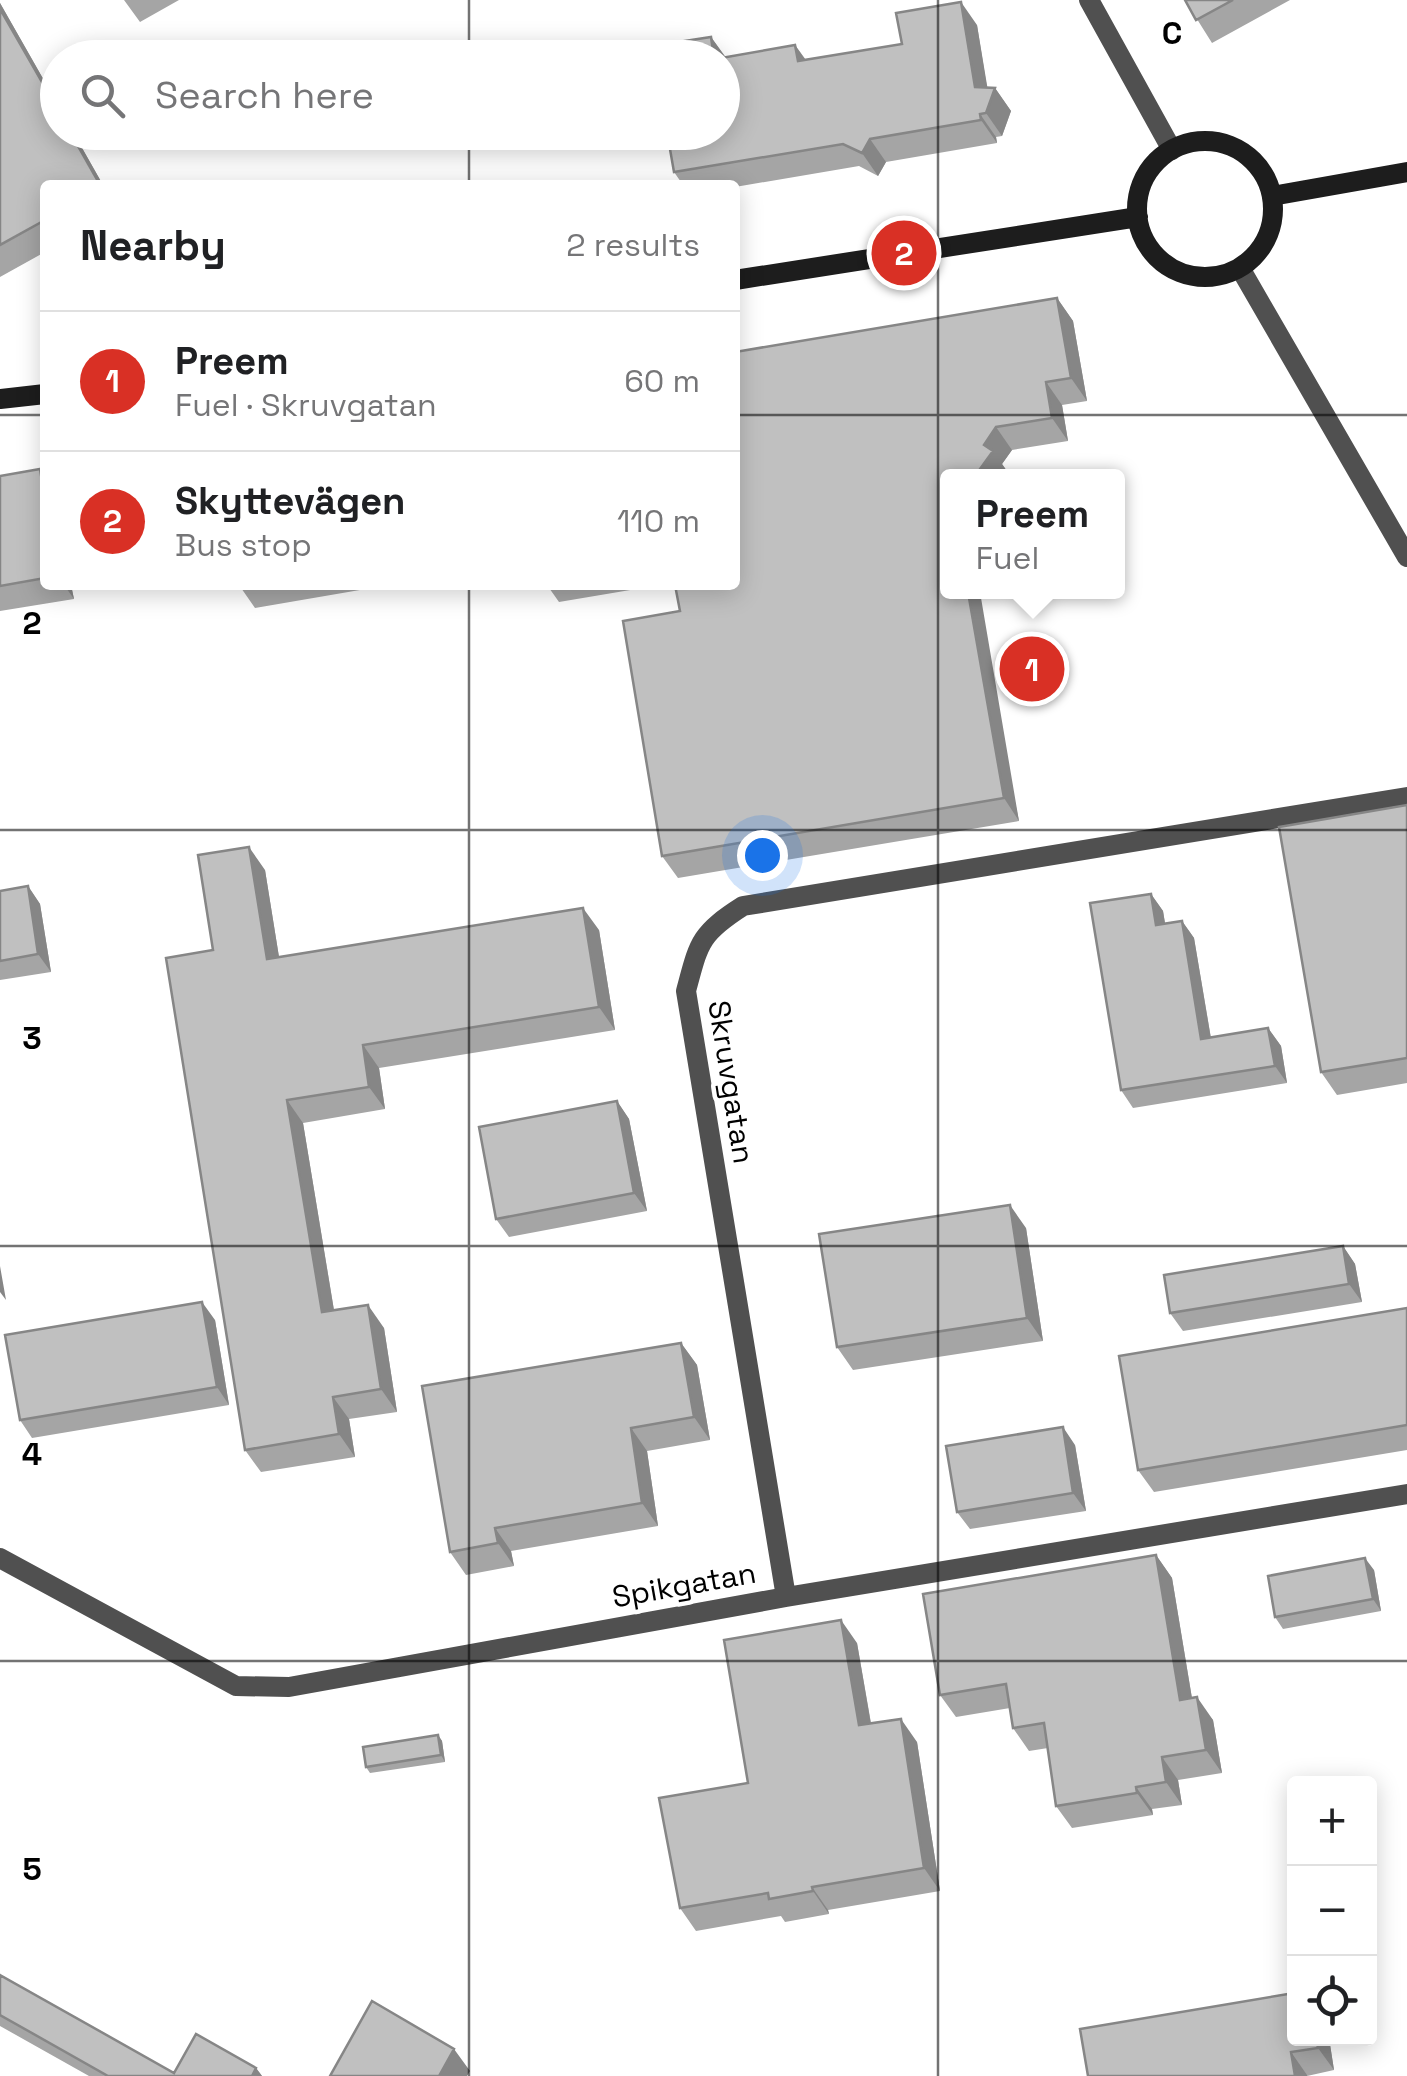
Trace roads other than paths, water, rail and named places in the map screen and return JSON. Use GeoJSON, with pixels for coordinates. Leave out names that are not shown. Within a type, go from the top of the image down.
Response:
{"type":"FeatureCollection","features":[{"type":"Feature","properties":{"kind":"street"},"geometry":{"type":"LineString","coordinates":[[1089,0],[1172,150]]}},
{"type":"Feature","properties":{"kind":"street"},"geometry":{"type":"LineString","coordinates":[[1200,142],[1229,146],[1246,155],[1260,169],[1272,196],[1272,224],[1264,243],[1240,268],[1206,277],[1171,268],[1146,243],[1138,217],[1145,178],[1156,162],[1172,150],[1200,142]]}},
{"type":"Feature","properties":{"kind":"street"},"geometry":{"type":"LineString","coordinates":[[1272,196],[1407,172]]}},
{"type":"Feature","properties":{"kind":"street"},"geometry":{"type":"LineString","coordinates":[[740,279],[1138,217]]}},
{"type":"Feature","properties":{"kind":"street"},"geometry":{"type":"LineString","coordinates":[[1240,268],[1407,557]]}},
{"type":"Feature","properties":{"kind":"street"},"geometry":{"type":"LineString","coordinates":[[0,399],[40,395]]}},
{"type":"Feature","properties":{"kind":"street","name":"Skruvgatan"},"geometry":{"type":"LineString","coordinates":[[786,1598],[686,991],[698,944],[743,906],[1407,797]]}},
{"type":"Feature","properties":{"kind":"street","name":"Spikgatan"},"geometry":{"type":"LineString","coordinates":[[0,1558],[236,1686],[289,1687],[786,1598],[1407,1494]]}},
{"type":"Feature","properties":{"kind":"place","name":"Skyttevägen"},"geometry":{"type":"Point","coordinates":[904,253]}},
{"type":"Feature","properties":{"kind":"place","name":"Preem"},"geometry":{"type":"Point","coordinates":[1032,669]}}]}
